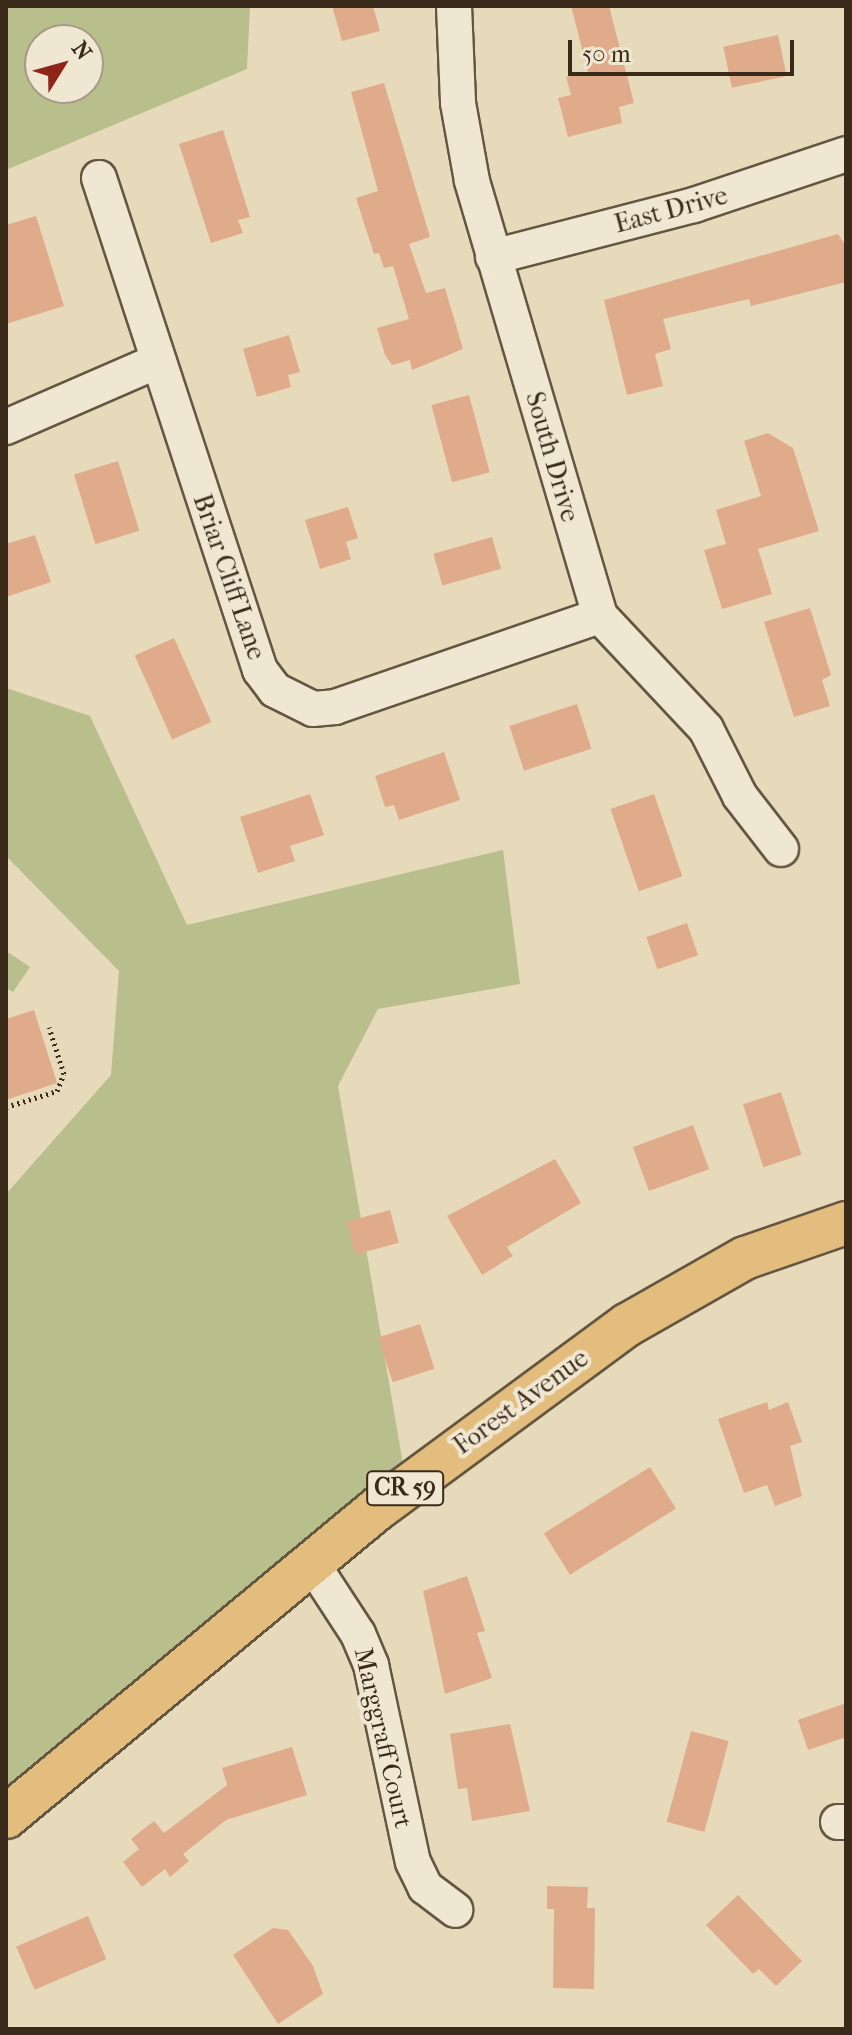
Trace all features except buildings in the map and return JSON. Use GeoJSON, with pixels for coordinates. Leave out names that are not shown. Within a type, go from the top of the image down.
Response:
{"type":"FeatureCollection","features":[{"type":"Feature","properties":{"kind":"main road","name":"Forest Avenue"},"geometry":{"type":"LineString","coordinates":[[6,1817],[311,1562],[627,1325],[745,1258],[846,1223]]}},
{"type":"Feature","properties":{"kind":"street","name":"South Drive"},"geometry":{"type":"LineString","coordinates":[[454,6],[458,103],[493,257],[600,616],[706,729],[740,796],[781,849]]}},
{"type":"Feature","properties":{"kind":"street","name":"East Drive"},"geometry":{"type":"LineString","coordinates":[[493,257],[694,205],[846,154]]}},
{"type":"Feature","properties":{"kind":"street","name":"Briar Cliff Lane"},"geometry":{"type":"LineString","coordinates":[[99,178],[260,670],[295,704],[335,707],[600,616]]}},
{"type":"Feature","properties":{"kind":"street"},"geometry":{"type":"LineString","coordinates":[[6,427],[158,361]]}},
{"type":"Feature","properties":{"kind":"street","name":"Marggraff Court"},"geometry":{"type":"LineString","coordinates":[[311,1562],[358,1634],[371,1665],[413,1862],[425,1887],[455,1910]]}},
{"type":"Feature","properties":{"kind":"path"},"geometry":{"type":"LineString","coordinates":[[6,1107],[57,1091],[64,1074],[49,1027]]}},
{"type":"Feature","properties":{"kind":"green space"},"geometry":{"type":"Polygon","coordinates":[[[6,6],[250,6],[247,69],[6,170],[6,6]]]}},
{"type":"Feature","properties":{"kind":"green space"},"geometry":{"type":"Polygon","coordinates":[[[6,688],[90,716],[187,925],[503,850],[520,984],[378,1009],[338,1086],[407,1487],[6,1796],[6,1194],[111,1075],[119,971],[6,856],[6,688]]]}},
{"type":"Feature","properties":{"kind":"green space"},"geometry":{"type":"Polygon","coordinates":[[[6,951],[30,967],[13,992],[6,988],[6,951]]]}}]}
